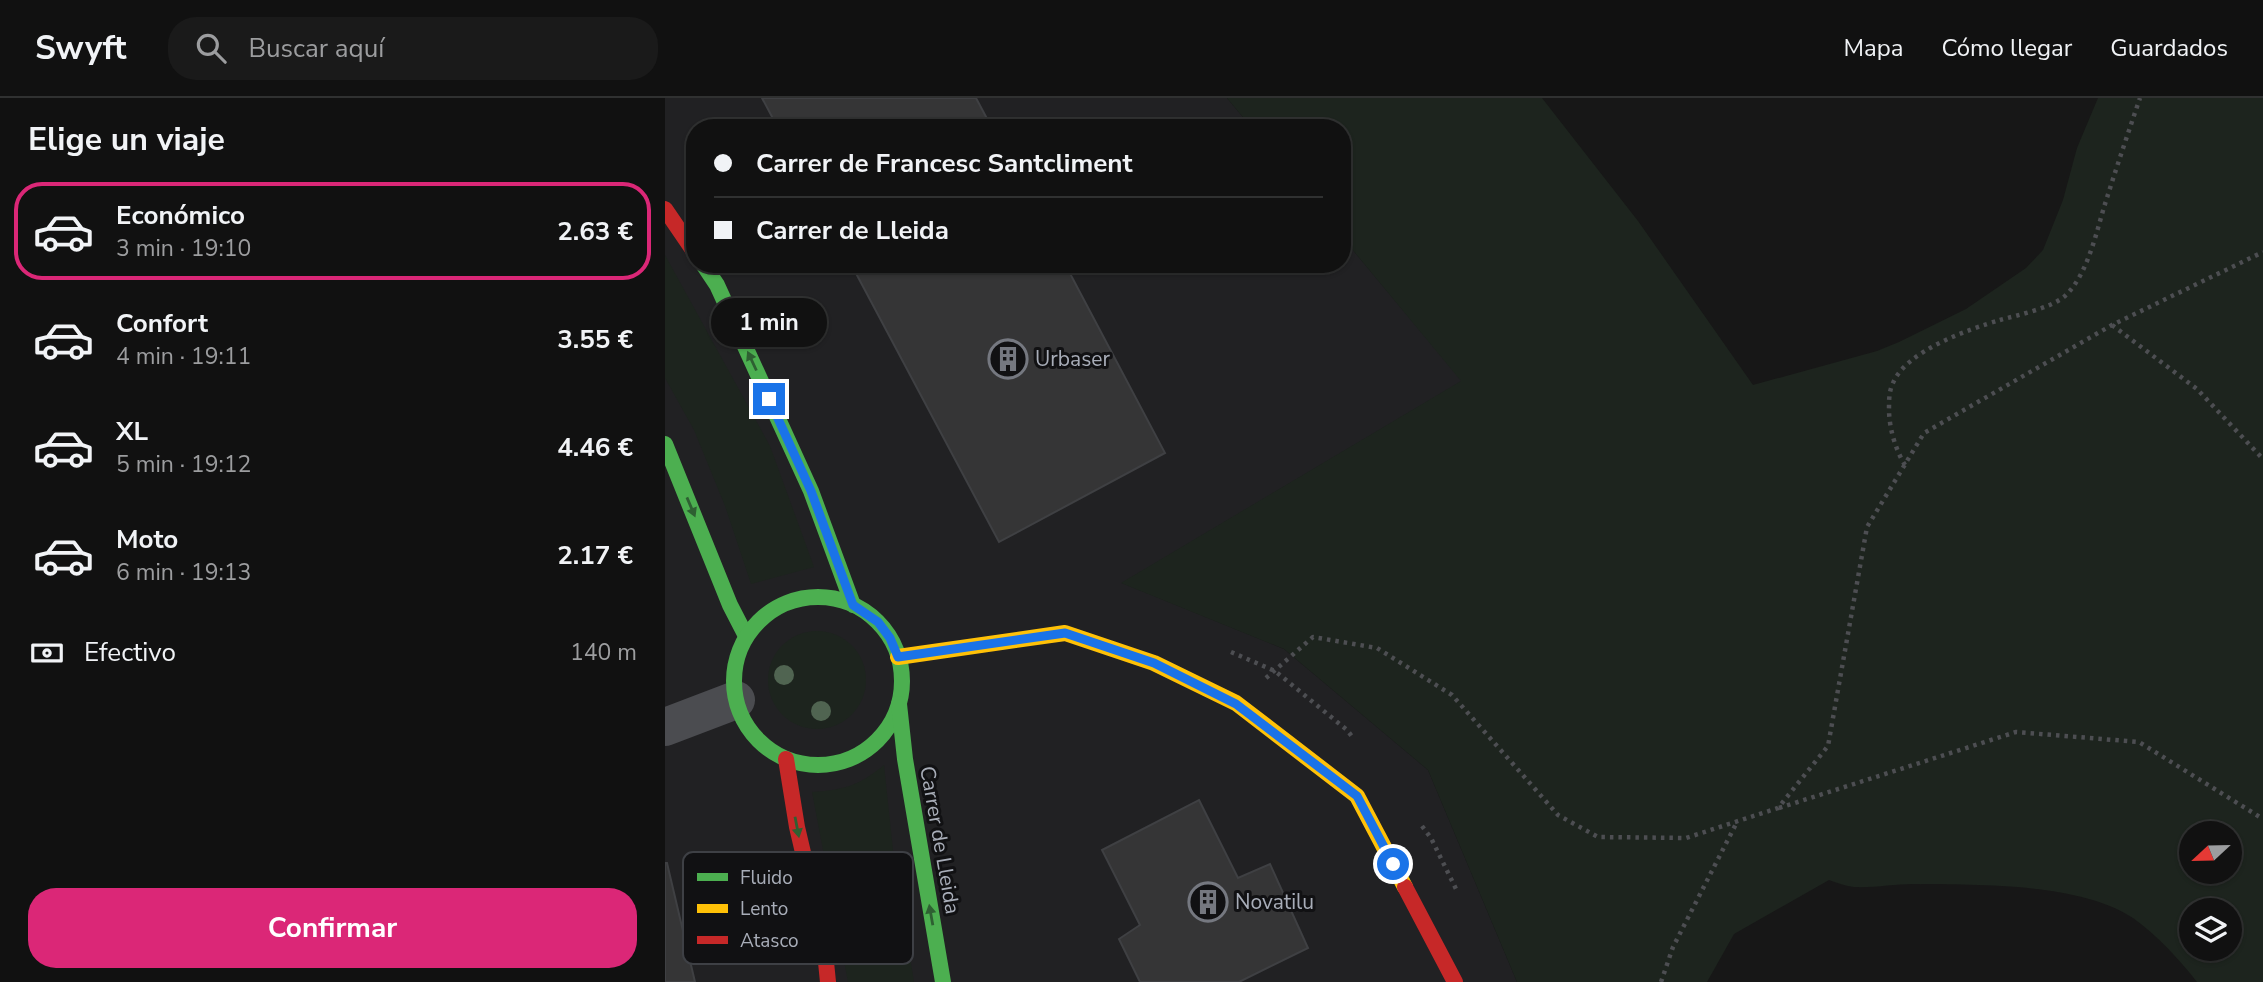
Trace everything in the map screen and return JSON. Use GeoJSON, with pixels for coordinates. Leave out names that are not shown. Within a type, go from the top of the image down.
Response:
{"type":"FeatureCollection","features":[{"type":"Feature","properties":{"kind":"street"},"geometry":{"type":"LineString","coordinates":[[665,209],[686,240]]}},
{"type":"Feature","properties":{"kind":"street"},"geometry":{"type":"LineString","coordinates":[[709,273],[717,285],[811,491],[853,605]]}},
{"type":"Feature","properties":{"kind":"street"},"geometry":{"type":"LineString","coordinates":[[665,444],[730,605],[746,636]]}},
{"type":"Feature","properties":{"kind":"street"},"geometry":{"type":"LineString","coordinates":[[829,597],[853,605],[878,622],[890,638],[902,675],[899,704],[883,735],[855,757],[821,766],[786,759],[766,748],[758,740],[744,722],[736,700],[733,682],[735,663],[746,636],[770,611],[793,600],[829,597]]}},
{"type":"Feature","properties":{"kind":"street"},"geometry":{"type":"LineString","coordinates":[[898,657],[1065,633],[1154,663],[1236,704],[1357,796],[1455,982]]}},
{"type":"Feature","properties":{"kind":"street"},"geometry":{"type":"LineString","coordinates":[[665,727],[736,700]]}},
{"type":"Feature","properties":{"kind":"street","name":"Carrer de Lleida"},"geometry":{"type":"LineString","coordinates":[[899,704],[905,759],[943,982]]}},
{"type":"Feature","properties":{"kind":"street"},"geometry":{"type":"LineString","coordinates":[[786,759],[803,852]]}},
{"type":"Feature","properties":{"kind":"street"},"geometry":{"type":"LineString","coordinates":[[826,964],[828,982]]}},
{"type":"Feature","properties":{"kind":"path"},"geometry":{"type":"LineString","coordinates":[[1905,464],[1899,455],[1889,416],[1893,381],[1908,363],[1940,343],[2064,296],[2084,267],[2094,243],[2140,98]]}},
{"type":"Feature","properties":{"kind":"path"},"geometry":{"type":"LineString","coordinates":[[1778,808],[1828,746],[1867,527],[1924,433],[2112,325],[2263,252]]}},
{"type":"Feature","properties":{"kind":"path"},"geometry":{"type":"LineString","coordinates":[[2112,325],[2197,389],[2263,459]]}},
{"type":"Feature","properties":{"kind":"path"},"geometry":{"type":"LineString","coordinates":[[1236,704],[1313,638],[1377,648],[1452,695],[1557,815],[1598,837],[1686,838],[2016,732],[2139,742],[2263,819]]}},
{"type":"Feature","properties":{"kind":"path"},"geometry":{"type":"LineString","coordinates":[[1661,982],[1673,947],[1738,821]]}},
{"type":"Feature","properties":{"kind":"shaded area"},"geometry":{"type":"Polygon","coordinates":[[[665,98],[1227,98],[1244,119],[686,119],[686,273],[1351,273],[1351,248],[1462,381],[1122,583],[1284,649],[1428,770],[1517,982],[665,982],[665,98]]]}},
{"type":"Feature","properties":{"kind":"shaded area"},"geometry":{"type":"Polygon","coordinates":[[[1227,98],[1542,98],[1638,221],[1753,385],[1877,351],[1899,342],[1966,309],[2026,268],[2043,250],[2063,200],[2077,148],[2098,98],[2263,98],[2263,982],[2197,982],[2179,961],[2242,961],[2242,898],[2179,898],[2179,961],[2133,918],[2111,906],[2085,898],[2026,888],[1913,884],[1854,887],[1829,880],[1734,934],[1707,982],[1517,982],[1428,770],[1284,649],[1121,583],[1461,381],[1351,248],[1351,119],[1244,119],[1227,98]]]}},
{"type":"Feature","properties":{"kind":"shaded area"},"geometry":{"type":"Polygon","coordinates":[[[665,255],[770,446],[814,567],[751,584],[725,506],[694,430],[665,378],[665,255]]]}},
{"type":"Feature","properties":{"kind":"shaded area"},"geometry":{"type":"Polygon","coordinates":[[[817,631],[836,635],[851,646],[862,661],[866,680],[862,699],[851,714],[836,725],[817,729],[798,725],[783,714],[772,699],[768,680],[772,661],[783,646],[798,635],[817,631]]]}},
{"type":"Feature","properties":{"kind":"shaded area"},"geometry":{"type":"Polygon","coordinates":[[[884,765],[893,852],[823,852],[812,792],[850,786],[867,778],[884,765]]]}},
{"type":"Feature","properties":{"kind":"shaded area"},"geometry":{"type":"Polygon","coordinates":[[[845,964],[911,964],[914,982],[848,982],[845,964]]]}},
{"type":"Feature","properties":{"kind":"building"},"geometry":{"type":"Polygon","coordinates":[[[762,98],[976,98],[987,119],[773,119],[762,98]]]}},
{"type":"Feature","properties":{"kind":"building","name":"Urbaser"},"geometry":{"type":"Polygon","coordinates":[[[856,273],[1070,273],[1165,453],[999,542],[856,273]]]}},
{"type":"Feature","properties":{"kind":"building","name":"Novatilu"},"geometry":{"type":"Polygon","coordinates":[[[1199,800],[1238,878],[1270,864],[1308,948],[1239,982],[1140,982],[1119,939],[1140,925],[1102,850],[1199,800]]]}},
{"type":"Feature","properties":{"kind":"building"},"geometry":{"type":"Polygon","coordinates":[[[667,863],[683,931],[683,964],[691,964],[695,982],[665,982],[667,863]]]}},
{"type":"Feature","properties":{"kind":"traffic: fast"},"geometry":{"type":"LineString","coordinates":[[709,273],[717,285],[811,491],[853,605]]}},
{"type":"Feature","properties":{"kind":"traffic: fast"},"geometry":{"type":"LineString","coordinates":[[665,444],[730,605],[746,636]]}},
{"type":"Feature","properties":{"kind":"traffic: fast"},"geometry":{"type":"LineString","coordinates":[[818,597],[850,603],[878,621],[896,649],[902,681],[896,713],[878,741],[850,759],[818,765],[786,759],[758,741],[740,713],[734,681],[740,649],[758,621],[786,603],[818,597]]}},
{"type":"Feature","properties":{"kind":"traffic: fast"},"geometry":{"type":"LineString","coordinates":[[899,704],[905,759],[943,982]]}},
{"type":"Feature","properties":{"kind":"traffic: slow"},"geometry":{"type":"LineString","coordinates":[[898,657],[1065,633],[1154,663],[1236,703],[1357,796],[1405,887]]}},
{"type":"Feature","properties":{"kind":"traffic: jam"},"geometry":{"type":"LineString","coordinates":[[665,209],[686,240]]}},
{"type":"Feature","properties":{"kind":"traffic: jam"},"geometry":{"type":"LineString","coordinates":[[786,759],[803,852]]}},
{"type":"Feature","properties":{"kind":"traffic: jam"},"geometry":{"type":"LineString","coordinates":[[1405,887],[1455,982]]}},
{"type":"Feature","properties":{"kind":"traffic: jam"},"geometry":{"type":"LineString","coordinates":[[826,964],[828,982]]}},
{"type":"Feature","properties":{"kind":"place","name":"Urbaser"},"geometry":{"type":"Point","coordinates":[1008,359]}},
{"type":"Feature","properties":{"kind":"place","name":"Novatilu"},"geometry":{"type":"Point","coordinates":[1208,902]}},
{"type":"Feature","properties":{"kind":"route"},"geometry":{"type":"LineString","coordinates":[[769,399],[811,491],[853,605],[878,622],[890,638],[898,657],[973,644],[1065,633],[1154,663],[1236,704],[1357,796],[1393,864]]}}]}
